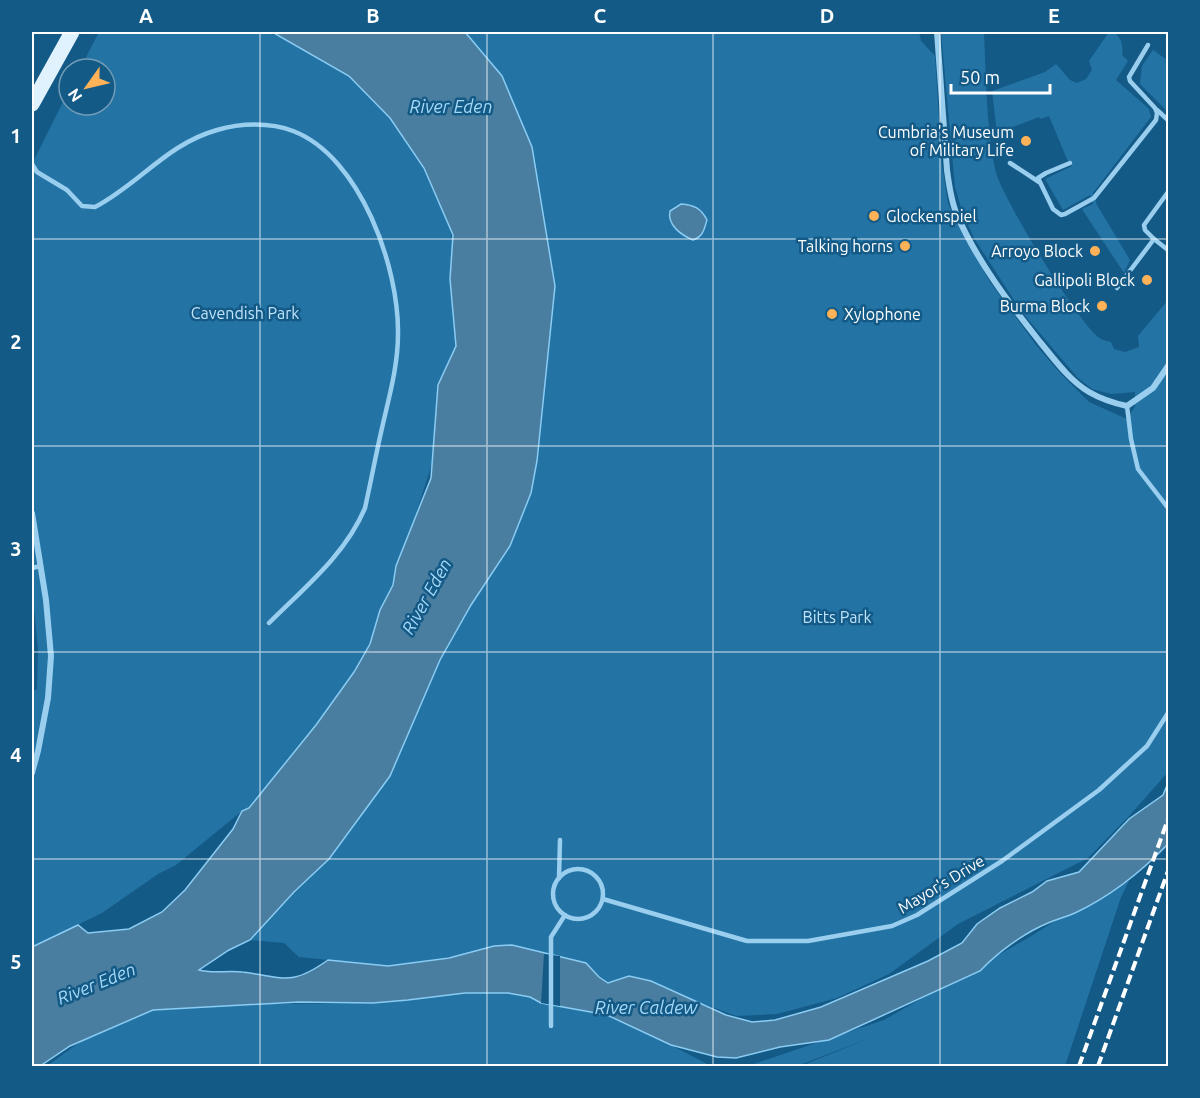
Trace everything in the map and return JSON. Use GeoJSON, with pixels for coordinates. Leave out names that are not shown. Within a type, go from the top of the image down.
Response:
{"type":"FeatureCollection","features":[{"type":"Feature","properties":{"kind":"main road"},"geometry":{"type":"LineString","coordinates":[[32,104],[69,38]]}},
{"type":"Feature","properties":{"kind":"street"},"geometry":{"type":"LineString","coordinates":[[937,32],[947,170],[956,212],[966,234],[993,279],[1020,317],[1067,374],[1087,391],[1110,402],[1127,406],[1154,388],[1168,366]]}},
{"type":"Feature","properties":{"kind":"street"},"geometry":{"type":"LineString","coordinates":[[32,513],[46,600],[51,656],[48,698],[32,773]]}},
{"type":"Feature","properties":{"kind":"lane"},"geometry":{"type":"LineString","coordinates":[[1148,45],[1129,77],[1130,81],[1168,120]]}},
{"type":"Feature","properties":{"kind":"lane"},"geometry":{"type":"LineString","coordinates":[[1010,163],[1039,182],[1053,209],[1061,215],[1094,198],[1156,120],[1155,108]]}},
{"type":"Feature","properties":{"kind":"lane"},"geometry":{"type":"LineString","coordinates":[[32,164],[37,172],[67,190],[82,206],[95,207],[186,142],[219,129],[273,125],[305,136],[325,152],[341,167],[368,210],[381,241],[395,289],[398,337],[392,388],[365,508],[342,549],[269,623]]}},
{"type":"Feature","properties":{"kind":"lane"},"geometry":{"type":"LineString","coordinates":[[1039,182],[1041,175],[1070,162]]}},
{"type":"Feature","properties":{"kind":"lane"},"geometry":{"type":"LineString","coordinates":[[1168,192],[1144,225],[1145,230],[1168,250]]}},
{"type":"Feature","properties":{"kind":"lane"},"geometry":{"type":"LineString","coordinates":[[1117,288],[1154,239]]}},
{"type":"Feature","properties":{"kind":"lane"},"geometry":{"type":"LineString","coordinates":[[1127,406],[1138,469],[1168,508]]}},
{"type":"Feature","properties":{"kind":"lane"},"geometry":{"type":"LineString","coordinates":[[32,568],[41,566]]}},
{"type":"Feature","properties":{"kind":"lane","name":"Mayor's Drive"},"geometry":{"type":"LineString","coordinates":[[603,899],[747,941],[808,941],[892,926],[916,915],[1002,861],[1099,790],[1147,746],[1168,713]]}},
{"type":"Feature","properties":{"kind":"lane"},"geometry":{"type":"LineString","coordinates":[[559,878],[573,870],[590,872],[600,883],[603,899],[595,912],[581,919],[565,915],[559,909],[554,894],[559,878],[560,840]]}},
{"type":"Feature","properties":{"kind":"lane"},"geometry":{"type":"LineString","coordinates":[[551,1026],[551,937],[565,915]]}},
{"type":"Feature","properties":{"kind":"green space","name":"Cavendish Park"},"geometry":{"type":"Polygon","coordinates":[[[99,32],[268,32],[342,69],[423,151],[445,202],[459,277],[459,333],[445,411],[430,470],[393,585],[380,610],[370,644],[354,672],[316,725],[249,808],[242,811],[176,865],[158,874],[102,913],[32,947],[32,692],[37,689],[38,649],[32,588],[32,164],[57,114],[57,117],[117,117],[117,57],[86,57],[99,32]]]}},
{"type":"Feature","properties":{"kind":"green space","name":"Bitts Park"},"geometry":{"type":"Polygon","coordinates":[[[465,32],[919,32],[921,41],[935,56],[942,165],[948,203],[965,239],[990,282],[1036,345],[1060,373],[1089,402],[1127,419],[1135,406],[1135,392],[1111,394],[1092,389],[1078,378],[1021,311],[974,238],[963,214],[955,187],[941,32],[984,32],[988,118],[995,169],[1024,229],[1074,308],[1098,337],[1111,342],[1114,349],[1125,352],[1139,347],[1138,336],[1168,300],[1168,772],[1088,858],[958,924],[889,974],[837,998],[777,1014],[736,1016],[669,991],[651,981],[629,976],[609,983],[599,977],[586,963],[533,950],[470,954],[388,966],[299,957],[284,943],[250,940],[294,892],[329,859],[390,776],[440,660],[471,605],[537,461],[555,286],[502,76],[465,32]]]}},
{"type":"Feature","properties":{"kind":"green space"},"geometry":{"type":"Polygon","coordinates":[[[1109,32],[1116,34],[1122,43],[1122,55],[1128,61],[1116,80],[1149,109],[1151,117],[1093,193],[1097,205],[1130,260],[1124,273],[1082,209],[1093,204],[1090,195],[1063,210],[1045,179],[1072,166],[1049,116],[1040,119],[1039,117],[997,133],[992,91],[1045,72],[1056,64],[1070,80],[1077,83],[1086,79],[1092,70],[1089,61],[1109,32]]]}},
{"type":"Feature","properties":{"kind":"green space"},"geometry":{"type":"Polygon","coordinates":[[[1153,50],[1167,60],[1165,62],[1168,65],[1168,112],[1140,84],[1142,66],[1153,50]]]}},
{"type":"Feature","properties":{"kind":"green space"},"geometry":{"type":"Polygon","coordinates":[[[1129,881],[1121,897],[1065,1066],[801,1066],[870,1038],[797,1066],[748,1066],[884,1020],[1028,938],[1095,896],[1129,881]]]}},
{"type":"Feature","properties":{"kind":"green space"},"geometry":{"type":"Polygon","coordinates":[[[465,993],[508,993],[530,997],[541,1003],[607,1015],[711,1066],[47,1066],[102,1026],[176,996],[278,1004],[373,1003],[465,993]]]}},
{"type":"Feature","properties":{"kind":"water","name":"River Eden"},"geometry":{"type":"Polygon","coordinates":[[[272,32],[465,32],[502,76],[532,147],[555,286],[537,461],[531,493],[510,546],[471,605],[440,660],[390,776],[329,859],[294,892],[250,940],[229,950],[199,970],[287,978],[304,974],[328,960],[388,966],[449,958],[494,946],[512,945],[586,963],[608,983],[629,976],[651,981],[726,1015],[752,1022],[775,1020],[821,1007],[928,961],[962,943],[977,924],[1000,908],[1032,892],[1047,881],[1079,872],[1129,819],[1163,795],[1168,783],[1168,844],[1113,891],[1088,907],[1030,932],[1003,950],[980,971],[829,1040],[780,1047],[736,1058],[717,1057],[671,1045],[607,1015],[541,1003],[530,997],[508,993],[465,993],[373,1003],[299,1002],[153,1010],[70,1046],[40,1066],[32,1066],[32,947],[78,925],[88,933],[129,929],[162,912],[185,890],[233,829],[242,811],[249,808],[316,725],[354,672],[370,644],[380,610],[393,585],[396,566],[431,478],[438,385],[456,346],[450,279],[453,235],[424,168],[390,118],[349,76],[272,32]]]}},
{"type":"Feature","properties":{"kind":"water"},"geometry":{"type":"Polygon","coordinates":[[[681,204],[697,208],[707,220],[701,234],[693,240],[680,232],[671,221],[670,211],[681,204]]]}},
{"type":"Feature","properties":{"kind":"pier"},"geometry":{"type":"Polygon","coordinates":[[[544,954],[560,956],[560,1006],[541,1003],[544,954]]]}},
{"type":"Feature","properties":{"kind":"railway"},"geometry":{"type":"LineString","coordinates":[[1079,1066],[1168,819]]}},
{"type":"Feature","properties":{"kind":"railway"},"geometry":{"type":"LineString","coordinates":[[1098,1066],[1168,871]]}},
{"type":"Feature","properties":{"kind":"place","name":"Cumbria's Museum of Military Life"},"geometry":{"type":"Point","coordinates":[1026,141]}},
{"type":"Feature","properties":{"kind":"place","name":"Glockenspiel"},"geometry":{"type":"Point","coordinates":[874,216]}},
{"type":"Feature","properties":{"kind":"place","name":"Talking horns"},"geometry":{"type":"Point","coordinates":[905,246]}},
{"type":"Feature","properties":{"kind":"place","name":"Arroyo Block"},"geometry":{"type":"Point","coordinates":[1095,251]}},
{"type":"Feature","properties":{"kind":"place","name":"Gallipoli Block"},"geometry":{"type":"Point","coordinates":[1147,280]}},
{"type":"Feature","properties":{"kind":"place","name":"Burma Block"},"geometry":{"type":"Point","coordinates":[1102,306]}},
{"type":"Feature","properties":{"kind":"place","name":"Xylophone"},"geometry":{"type":"Point","coordinates":[832,314]}},
{"type":"Feature","properties":{"kind":"water label","name":"River Caldew"},"geometry":{"type":"Point","coordinates":[646,1007]}}]}
